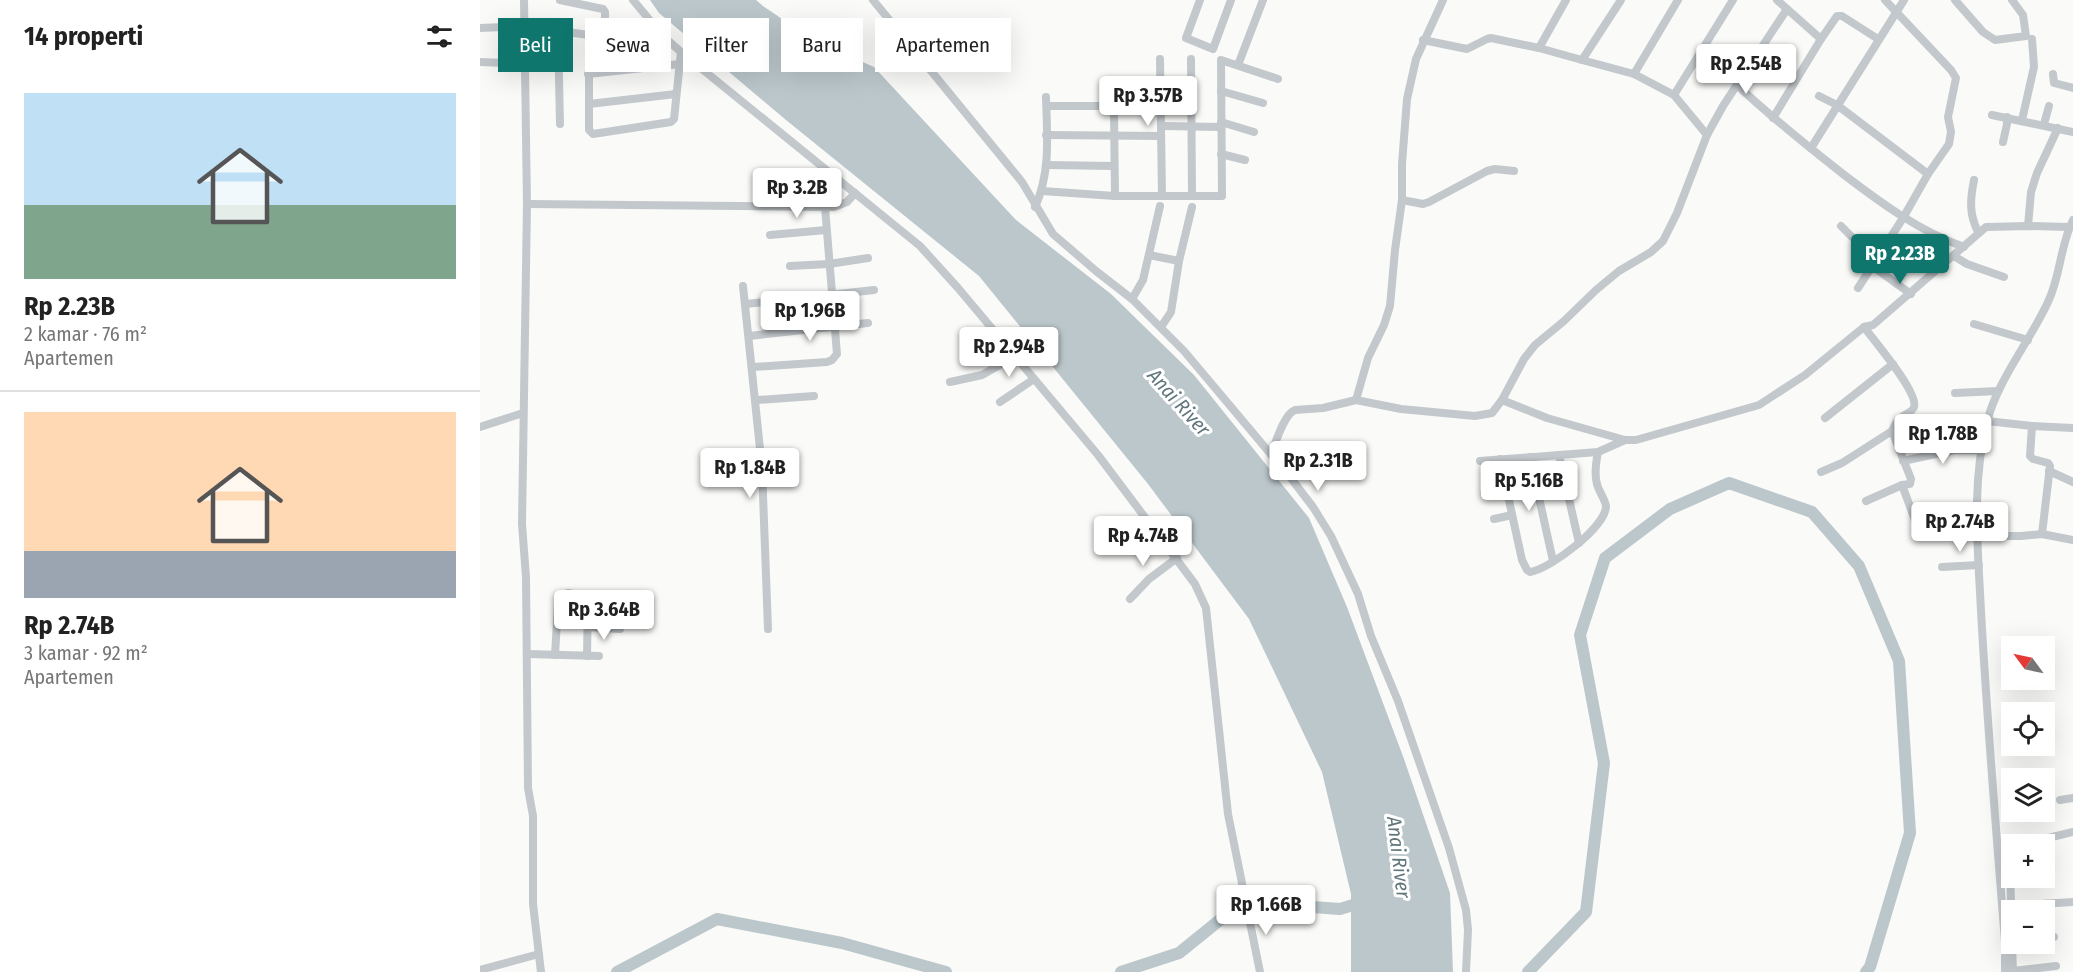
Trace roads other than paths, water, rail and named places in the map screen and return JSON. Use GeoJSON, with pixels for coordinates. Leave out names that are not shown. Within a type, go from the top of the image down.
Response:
{"type":"FeatureCollection","features":[{"type":"Feature","properties":{"kind":"street"},"geometry":{"type":"LineString","coordinates":[[524,0],[524,18]]}},
{"type":"Feature","properties":{"kind":"street"},"geometry":{"type":"LineString","coordinates":[[560,0],[603,9],[605,18]]}},
{"type":"Feature","properties":{"kind":"street"},"geometry":{"type":"LineString","coordinates":[[633,0],[648,18]]}},
{"type":"Feature","properties":{"kind":"street"},"geometry":{"type":"LineString","coordinates":[[873,0],[1016,175],[1053,234],[1096,272],[1132,299],[1184,351],[1271,454],[1313,507],[1331,536],[1358,594],[1371,636],[1398,701],[1443,829],[1461,888],[1468,930],[1466,972]]}},
{"type":"Feature","properties":{"kind":"street"},"geometry":{"type":"LineString","coordinates":[[1200,0],[1186,39],[1213,48],[1231,0]]}},
{"type":"Feature","properties":{"kind":"street"},"geometry":{"type":"LineString","coordinates":[[1238,65],[1263,0]]}},
{"type":"Feature","properties":{"kind":"street"},"geometry":{"type":"LineString","coordinates":[[1356,400],[1368,358],[1384,325],[1390,306],[1402,200],[1407,99],[1416,59],[1443,0]]}},
{"type":"Feature","properties":{"kind":"street"},"geometry":{"type":"LineString","coordinates":[[1539,48],[1566,0]]}},
{"type":"Feature","properties":{"kind":"street"},"geometry":{"type":"LineString","coordinates":[[1582,60],[1621,0]]}},
{"type":"Feature","properties":{"kind":"street"},"geometry":{"type":"LineString","coordinates":[[1634,74],[1678,0]]}},
{"type":"Feature","properties":{"kind":"street"},"geometry":{"type":"LineString","coordinates":[[1674,95],[1733,0]]}},
{"type":"Feature","properties":{"kind":"street"},"geometry":{"type":"LineString","coordinates":[[1777,0],[1821,39]]}},
{"type":"Feature","properties":{"kind":"street"},"geometry":{"type":"LineString","coordinates":[[1858,288],[1951,137],[1948,117],[1956,78],[1885,0]]}},
{"type":"Feature","properties":{"kind":"street"},"geometry":{"type":"LineString","coordinates":[[1810,148],[1904,0]]}},
{"type":"Feature","properties":{"kind":"street"},"geometry":{"type":"LineString","coordinates":[[1960,2],[1983,32],[1995,40],[2026,36],[2023,15],[2012,0]]}},
{"type":"Feature","properties":{"kind":"street"},"geometry":{"type":"LineString","coordinates":[[1271,454],[1287,416],[1292,411],[1323,408],[1356,400],[1401,410],[1475,417],[1492,413],[1502,400],[1524,358],[1535,345],[1619,271],[1651,252],[1664,241],[1707,135],[1723,106],[1786,9]]}},
{"type":"Feature","properties":{"kind":"street"},"geometry":{"type":"LineString","coordinates":[[1773,118],[1821,39],[1839,15],[1878,39]]}},
{"type":"Feature","properties":{"kind":"street"},"geometry":{"type":"LineString","coordinates":[[480,28],[498,27]]}},
{"type":"Feature","properties":{"kind":"street"},"geometry":{"type":"LineString","coordinates":[[1423,40],[1464,49],[1491,38],[1539,48],[1634,74],[1674,95],[1707,135]]}},
{"type":"Feature","properties":{"kind":"street"},"geometry":{"type":"LineString","coordinates":[[2022,120],[2034,67],[2032,39]]}},
{"type":"Feature","properties":{"kind":"street"},"geometry":{"type":"LineString","coordinates":[[671,43],[920,246],[1104,464],[1195,584],[1206,608],[1228,814],[1260,972]]}},
{"type":"Feature","properties":{"kind":"street"},"geometry":{"type":"LineString","coordinates":[[680,64],[588,74],[589,130],[593,134],[669,123],[674,118],[676,94],[680,64],[681,52]]}},
{"type":"Feature","properties":{"kind":"street"},"geometry":{"type":"LineString","coordinates":[[1160,59],[1162,195]]}},
{"type":"Feature","properties":{"kind":"street"},"geometry":{"type":"LineString","coordinates":[[1191,59],[1192,196]]}},
{"type":"Feature","properties":{"kind":"street"},"geometry":{"type":"LineString","coordinates":[[1042,191],[1115,196],[1222,196],[1221,60],[1278,79]]}},
{"type":"Feature","properties":{"kind":"street"},"geometry":{"type":"LineString","coordinates":[[480,62],[498,63]]}},
{"type":"Feature","properties":{"kind":"street"},"geometry":{"type":"LineString","coordinates":[[525,72],[527,204],[522,524],[526,577],[528,788],[533,816],[533,904],[541,972]]}},
{"type":"Feature","properties":{"kind":"street"},"geometry":{"type":"LineString","coordinates":[[559,72],[560,124]]}},
{"type":"Feature","properties":{"kind":"street"},"geometry":{"type":"LineString","coordinates":[[2053,74],[2054,82],[2073,88]]}},
{"type":"Feature","properties":{"kind":"street"},"geometry":{"type":"LineString","coordinates":[[1737,85],[1810,148],[1903,218],[1964,247]]}},
{"type":"Feature","properties":{"kind":"street"},"geometry":{"type":"LineString","coordinates":[[1221,91],[1263,103]]}},
{"type":"Feature","properties":{"kind":"street"},"geometry":{"type":"LineString","coordinates":[[589,104],[676,94]]}},
{"type":"Feature","properties":{"kind":"street"},"geometry":{"type":"LineString","coordinates":[[1820,96],[1837,105],[1928,174]]}},
{"type":"Feature","properties":{"kind":"street"},"geometry":{"type":"LineString","coordinates":[[1035,207],[1042,191],[1047,165],[1047,102],[1110,106],[1114,111],[1115,196]]}},
{"type":"Feature","properties":{"kind":"street"},"geometry":{"type":"LineString","coordinates":[[2044,124],[2049,106]]}},
{"type":"Feature","properties":{"kind":"street"},"geometry":{"type":"LineString","coordinates":[[1992,115],[2044,124],[2073,132]]}},
{"type":"Feature","properties":{"kind":"street"},"geometry":{"type":"LineString","coordinates":[[2003,142],[2007,117]]}},
{"type":"Feature","properties":{"kind":"street"},"geometry":{"type":"LineString","coordinates":[[1162,126],[1221,124],[1254,132]]}},
{"type":"Feature","properties":{"kind":"street"},"geometry":{"type":"LineString","coordinates":[[2028,226],[2031,192],[2037,173],[2058,128]]}},
{"type":"Feature","properties":{"kind":"street"},"geometry":{"type":"LineString","coordinates":[[1046,135],[1161,136]]}},
{"type":"Feature","properties":{"kind":"street"},"geometry":{"type":"LineString","coordinates":[[1221,154],[1245,160]]}},
{"type":"Feature","properties":{"kind":"street"},"geometry":{"type":"LineString","coordinates":[[1047,165],[1114,166]]}},
{"type":"Feature","properties":{"kind":"street"},"geometry":{"type":"LineString","coordinates":[[1402,200],[1423,204],[1486,171],[1495,169],[1514,171]]}},
{"type":"Feature","properties":{"kind":"street"},"geometry":{"type":"LineString","coordinates":[[1974,180],[1970,208],[1978,232]]}},
{"type":"Feature","properties":{"kind":"street"},"geometry":{"type":"LineString","coordinates":[[527,204],[825,207],[841,205],[855,193]]}},
{"type":"Feature","properties":{"kind":"street"},"geometry":{"type":"LineString","coordinates":[[1132,299],[1141,286],[1160,206]]}},
{"type":"Feature","properties":{"kind":"street"},"geometry":{"type":"LineString","coordinates":[[753,367],[832,360],[837,354],[825,207]]}},
{"type":"Feature","properties":{"kind":"street"},"geometry":{"type":"LineString","coordinates":[[1161,327],[1171,312],[1179,261],[1192,207]]}},
{"type":"Feature","properties":{"kind":"street"},"geometry":{"type":"LineString","coordinates":[[1502,400],[1547,418],[1625,440],[1636,440],[1759,405],[1805,375],[1863,327],[1873,325],[1954,256],[1978,232],[1991,227],[2071,224],[2058,279],[2049,301],[1998,391],[1987,421],[1978,474],[1977,534],[1985,679],[2000,873],[2006,900]]}},
{"type":"Feature","properties":{"kind":"street"},"geometry":{"type":"LineString","coordinates":[[1841,226],[1852,237],[1880,252]]}},
{"type":"Feature","properties":{"kind":"street"},"geometry":{"type":"LineString","coordinates":[[770,234],[826,230]]}},
{"type":"Feature","properties":{"kind":"street"},"geometry":{"type":"LineString","coordinates":[[1149,255],[1179,261]]}},
{"type":"Feature","properties":{"kind":"street"},"geometry":{"type":"LineString","coordinates":[[1954,256],[1967,264],[2004,277]]}},
{"type":"Feature","properties":{"kind":"street"},"geometry":{"type":"LineString","coordinates":[[790,266],[829,264],[868,258]]}},
{"type":"Feature","properties":{"kind":"street"},"geometry":{"type":"LineString","coordinates":[[1872,266],[1911,294]]}},
{"type":"Feature","properties":{"kind":"street"},"geometry":{"type":"LineString","coordinates":[[743,286],[757,400],[762,468],[768,629]]}},
{"type":"Feature","properties":{"kind":"street"},"geometry":{"type":"LineString","coordinates":[[746,304],[874,290]]}},
{"type":"Feature","properties":{"kind":"street"},"geometry":{"type":"LineString","coordinates":[[749,336],[868,323]]}},
{"type":"Feature","properties":{"kind":"street"},"geometry":{"type":"LineString","coordinates":[[1974,324],[2028,340]]}},
{"type":"Feature","properties":{"kind":"street"},"geometry":{"type":"LineString","coordinates":[[1821,472],[1842,463],[1892,431],[1899,419],[1915,406],[1893,364],[1863,327]]}},
{"type":"Feature","properties":{"kind":"street"},"geometry":{"type":"LineString","coordinates":[[950,382],[982,375],[1015,356]]}},
{"type":"Feature","properties":{"kind":"street"},"geometry":{"type":"LineString","coordinates":[[1825,418],[1893,364]]}},
{"type":"Feature","properties":{"kind":"street"},"geometry":{"type":"LineString","coordinates":[[1000,402],[1034,379]]}},
{"type":"Feature","properties":{"kind":"street"},"geometry":{"type":"LineString","coordinates":[[1955,393],[1998,391]]}},
{"type":"Feature","properties":{"kind":"street"},"geometry":{"type":"LineString","coordinates":[[757,400],[814,396]]}},
{"type":"Feature","properties":{"kind":"street"},"geometry":{"type":"LineString","coordinates":[[480,427],[523,413]]}},
{"type":"Feature","properties":{"kind":"street"},"geometry":{"type":"LineString","coordinates":[[1987,421],[2073,428]]}},
{"type":"Feature","properties":{"kind":"street"},"geometry":{"type":"LineString","coordinates":[[2032,426],[2030,456],[2048,463],[2049,471],[2042,534]]}},
{"type":"Feature","properties":{"kind":"street"},"geometry":{"type":"LineString","coordinates":[[1866,501],[1902,485],[1910,484],[1911,480],[1892,431]]}},
{"type":"Feature","properties":{"kind":"street"},"geometry":{"type":"LineString","coordinates":[[1480,461],[1598,452],[1625,440]]}},
{"type":"Feature","properties":{"kind":"street"},"geometry":{"type":"LineString","coordinates":[[1903,461],[1954,450],[1982,450]]}},
{"type":"Feature","properties":{"kind":"street"},"geometry":{"type":"LineString","coordinates":[[1500,459],[1522,560],[1530,572],[1553,561],[1579,543],[1605,513],[1606,504],[1597,485],[1598,452]]}},
{"type":"Feature","properties":{"kind":"street"},"geometry":{"type":"LineString","coordinates":[[1559,455],[1579,543]]}},
{"type":"Feature","properties":{"kind":"street"},"geometry":{"type":"LineString","coordinates":[[1530,457],[1553,561]]}},
{"type":"Feature","properties":{"kind":"street"},"geometry":{"type":"LineString","coordinates":[[2049,471],[2073,482]]}},
{"type":"Feature","properties":{"kind":"street"},"geometry":{"type":"LineString","coordinates":[[1902,485],[1918,528],[1921,530],[1924,530],[1939,516],[1954,516]]}},
{"type":"Feature","properties":{"kind":"street"},"geometry":{"type":"LineString","coordinates":[[1484,493],[1506,488]]}},
{"type":"Feature","properties":{"kind":"street"},"geometry":{"type":"LineString","coordinates":[[1494,519],[1512,515]]}},
{"type":"Feature","properties":{"kind":"street"},"geometry":{"type":"LineString","coordinates":[[1977,534],[1986,536],[2042,534],[2073,540]]}},
{"type":"Feature","properties":{"kind":"street"},"geometry":{"type":"LineString","coordinates":[[1130,599],[1149,579],[1177,558]]}},
{"type":"Feature","properties":{"kind":"street"},"geometry":{"type":"LineString","coordinates":[[1942,567],[1979,565]]}},
{"type":"Feature","properties":{"kind":"street"},"geometry":{"type":"LineString","coordinates":[[568,593],[588,597],[587,656]]}},
{"type":"Feature","properties":{"kind":"street"},"geometry":{"type":"LineString","coordinates":[[555,655],[558,605]]}},
{"type":"Feature","properties":{"kind":"street"},"geometry":{"type":"LineString","coordinates":[[588,627],[620,628]]}},
{"type":"Feature","properties":{"kind":"street"},"geometry":{"type":"LineString","coordinates":[[527,654],[599,656]]}},
{"type":"Feature","properties":{"kind":"street"},"geometry":{"type":"LineString","coordinates":[[2060,800],[2073,798]]}},
{"type":"Feature","properties":{"kind":"street"},"geometry":{"type":"LineString","coordinates":[[2055,836],[2073,832]]}},
{"type":"Feature","properties":{"kind":"street"},"geometry":{"type":"LineString","coordinates":[[2055,903],[2073,902]]}},
{"type":"Feature","properties":{"kind":"street"},"geometry":{"type":"LineString","coordinates":[[480,970],[539,954]]}},
{"type":"Feature","properties":{"kind":"street"},"geometry":{"type":"LineString","coordinates":[[2010,954],[2010,972],[2056,966]]}},
{"type":"Feature","properties":{"kind":"water","name":"Anai River"},"geometry":{"type":"Polygon","coordinates":[[[650,0],[756,0],[781,18],[781,72],[863,72],[863,62],[874,67],[875,72],[879,72],[1016,220],[1111,294],[1194,375],[1309,518],[1347,607],[1404,759],[1450,893],[1453,972],[1351,972],[1351,894],[1322,772],[1249,619],[1148,484],[979,276],[729,72],[769,72],[769,18],[683,18],[683,33],[671,23],[671,18],[665,18],[650,0]]]}},
{"type":"Feature","properties":{"kind":"waterway"},"geometry":{"type":"LineString","coordinates":[[1528,972],[1586,912],[1604,763],[1580,635],[1605,558],[1670,509],[1729,483],[1812,512],[1859,566],[1899,661],[1910,833],[1870,967],[1866,972]]}},
{"type":"Feature","properties":{"kind":"waterway"},"geometry":{"type":"LineString","coordinates":[[1121,972],[1179,953],[1252,894],[1285,905],[1340,909],[1366,901]]}},
{"type":"Feature","properties":{"kind":"waterway"},"geometry":{"type":"LineString","coordinates":[[617,972],[717,919],[842,943],[946,972]]}}]}
